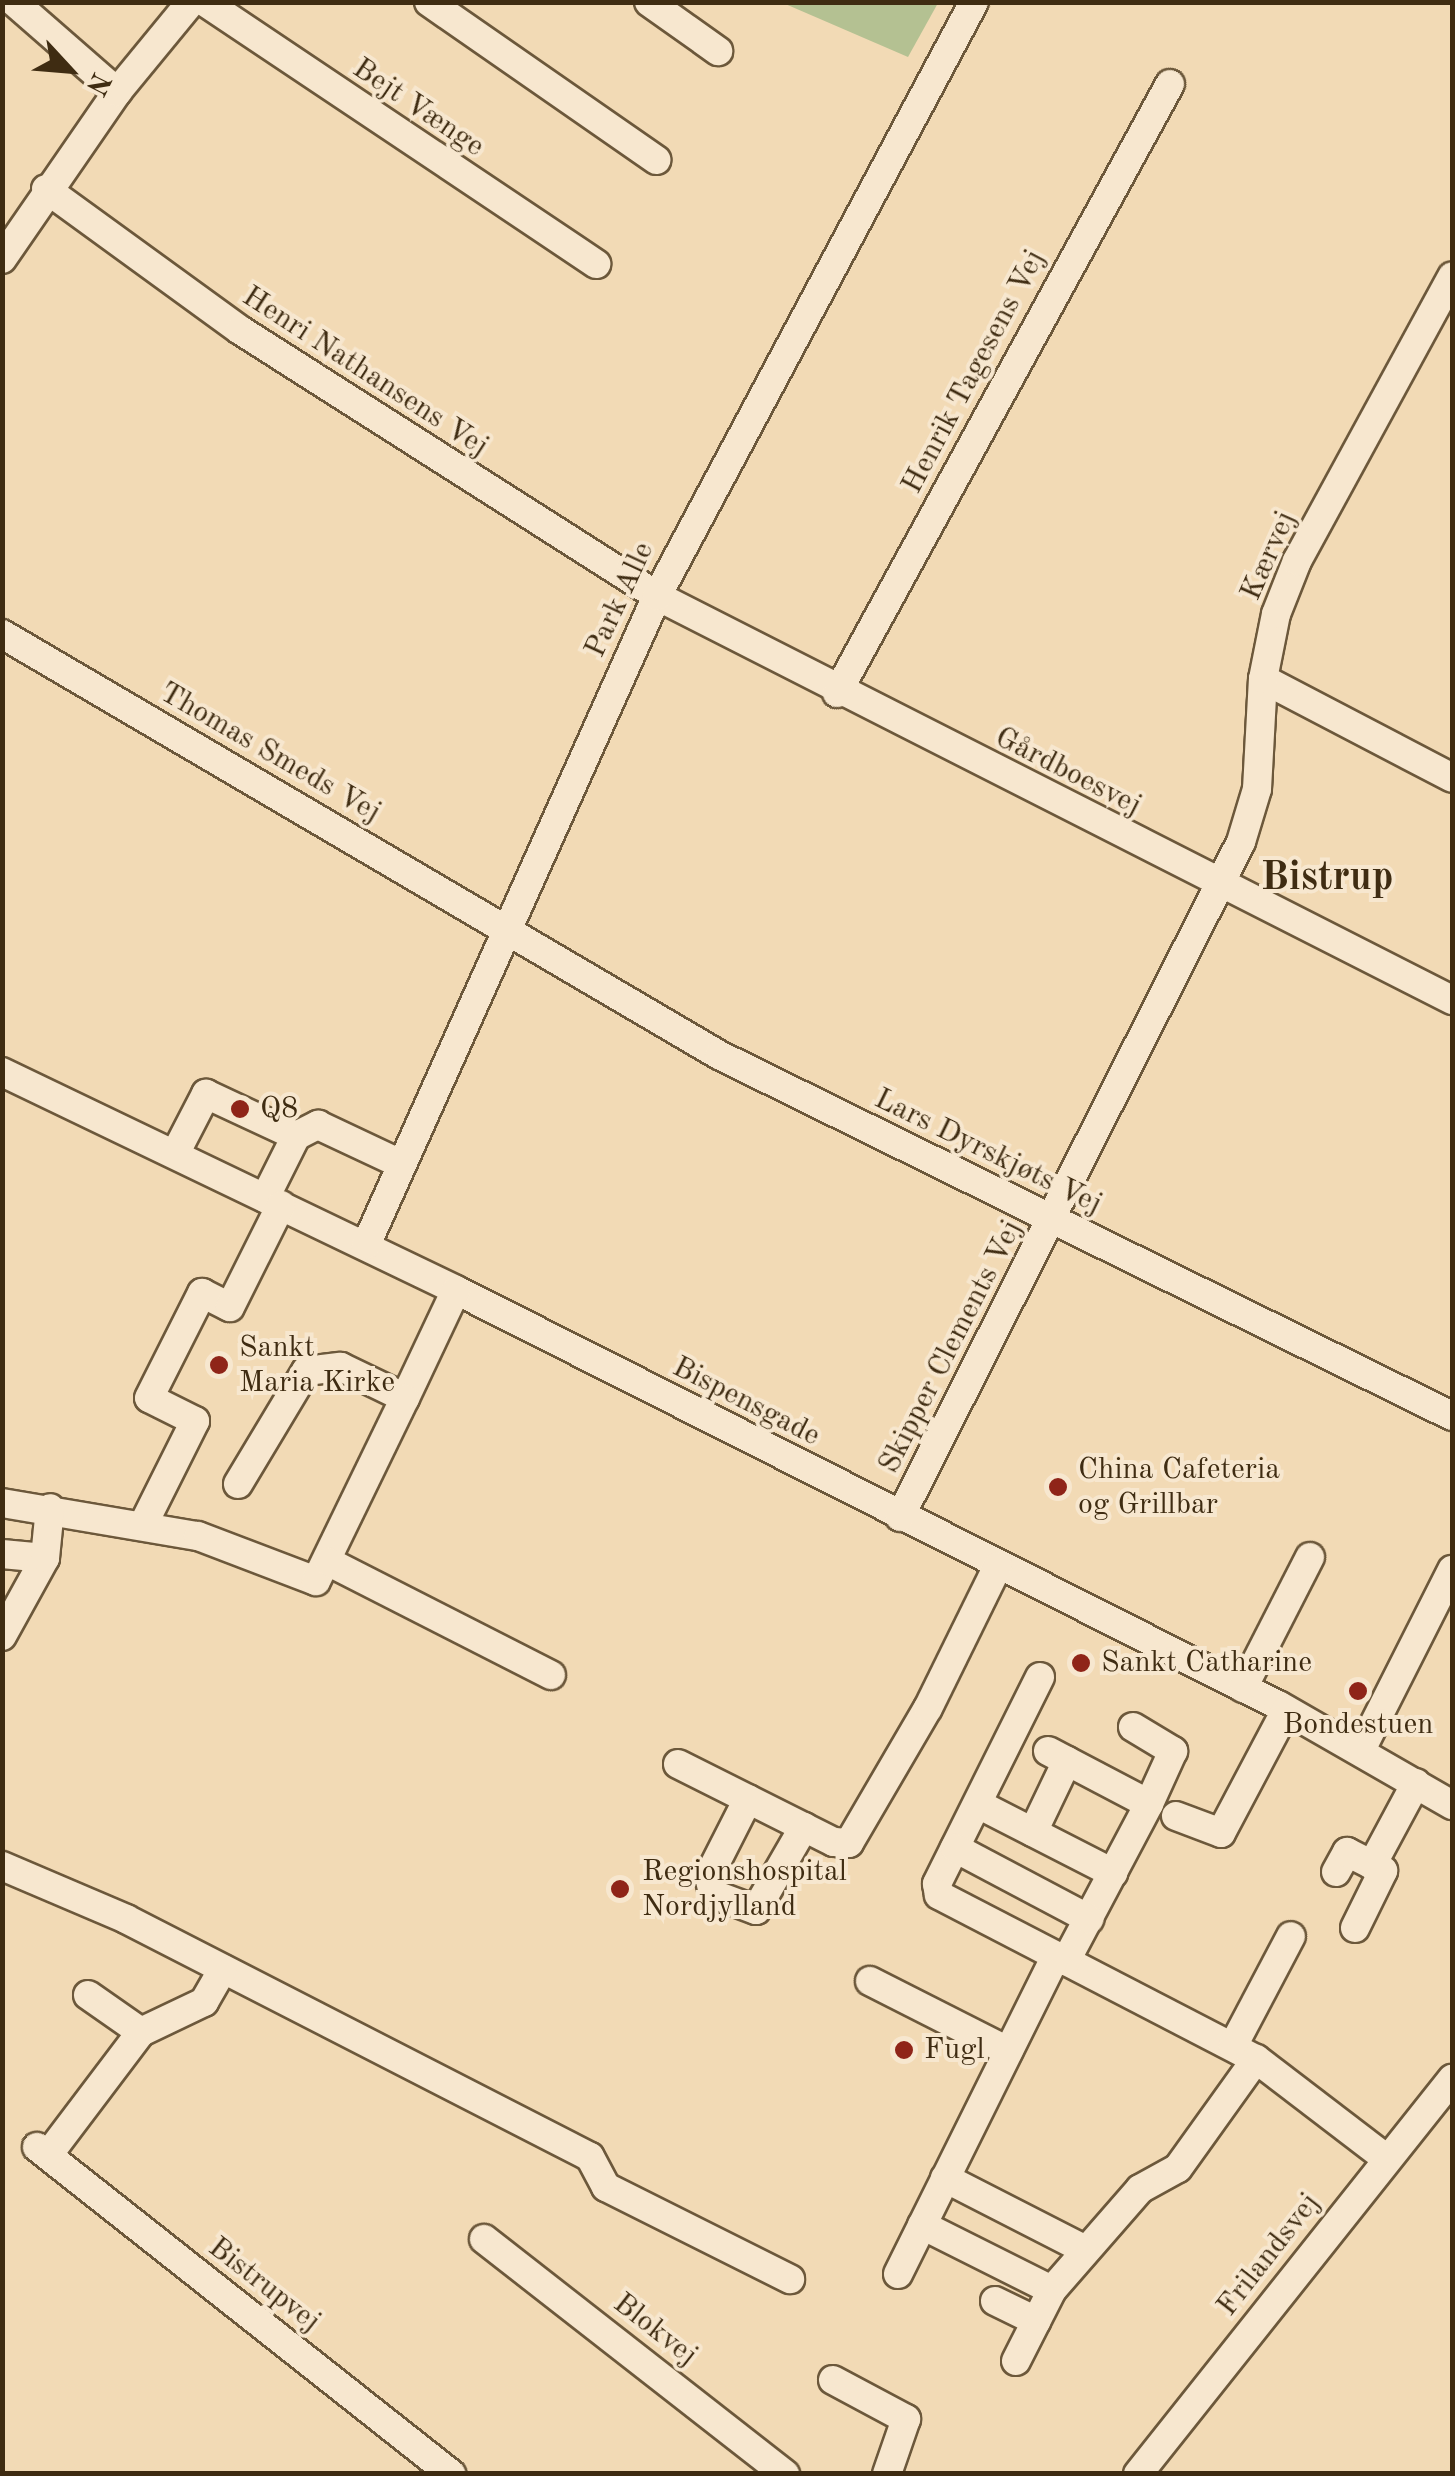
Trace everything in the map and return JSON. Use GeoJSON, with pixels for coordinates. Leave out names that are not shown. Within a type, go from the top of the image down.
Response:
{"type":"FeatureCollection","features":[{"type":"Feature","properties":{"kind":"street"},"geometry":{"type":"LineString","coordinates":[[14,2],[117,92]]}},
{"type":"Feature","properties":{"kind":"street"},"geometry":{"type":"LineString","coordinates":[[2,259],[46,189],[117,92],[191,2]]}},
{"type":"Feature","properties":{"kind":"street","name":"Bejt Vænge"},"geometry":{"type":"LineString","coordinates":[[206,2],[596,264]]}},
{"type":"Feature","properties":{"kind":"street"},"geometry":{"type":"LineString","coordinates":[[430,2],[656,160]]}},
{"type":"Feature","properties":{"kind":"street"},"geometry":{"type":"LineString","coordinates":[[649,2],[718,50]]}},
{"type":"Feature","properties":{"kind":"street","name":"Park Alle"},"geometry":{"type":"LineString","coordinates":[[366,1245],[504,928],[656,596],[974,2]]}},
{"type":"Feature","properties":{"kind":"street","name":"Henrik Tagesens Vej"},"geometry":{"type":"LineString","coordinates":[[837,693],[1170,84]]}},
{"type":"Feature","properties":{"kind":"street","name":"Henri Nathansens Vej"},"geometry":{"type":"LineString","coordinates":[[46,189],[240,330],[656,596]]}},
{"type":"Feature","properties":{"kind":"street","name":"Kærvej"},"geometry":{"type":"LineString","coordinates":[[1220,884],[1257,789],[1263,679],[1276,614],[1298,561],[1452,277]]}},
{"type":"Feature","properties":{"kind":"street","name":"Gårdboesvej"},"geometry":{"type":"LineString","coordinates":[[656,596],[837,693],[1452,1000]]}},
{"type":"Feature","properties":{"kind":"street","name":"Thomas Smeds Vej"},"geometry":{"type":"LineString","coordinates":[[2,634],[504,928]]}},
{"type":"Feature","properties":{"kind":"street"},"geometry":{"type":"LineString","coordinates":[[1263,679],[1452,778]]}},
{"type":"Feature","properties":{"kind":"street","name":"Skipper Clements Vej"},"geometry":{"type":"LineString","coordinates":[[900,1517],[1220,884]]}},
{"type":"Feature","properties":{"kind":"street","name":"Lars Dyrskjøts Vej"},"geometry":{"type":"LineString","coordinates":[[504,928],[719,1055],[1452,1416]]}},
{"type":"Feature","properties":{"kind":"street","name":"Bispensgade"},"geometry":{"type":"LineString","coordinates":[[2,1072],[366,1245],[1244,1688],[1361,1750],[1452,1805]]}},
{"type":"Feature","properties":{"kind":"street"},"geometry":{"type":"LineString","coordinates":[[174,1154],[206,1094],[296,1136]]}},
{"type":"Feature","properties":{"kind":"street"},"geometry":{"type":"LineString","coordinates":[[144,1524],[194,1421],[149,1398],[202,1293],[230,1307],[296,1136],[318,1124],[401,1164]]}},
{"type":"Feature","properties":{"kind":"street"},"geometry":{"type":"LineString","coordinates":[[2,1503],[144,1524],[217,1543],[308,1582],[322,1576],[456,1290]]}},
{"type":"Feature","properties":{"kind":"street"},"geometry":{"type":"LineString","coordinates":[[238,1484],[306,1372],[341,1367],[405,1398]]}},
{"type":"Feature","properties":{"kind":"street"},"geometry":{"type":"LineString","coordinates":[[2,1636],[45,1558],[50,1508]]}},
{"type":"Feature","properties":{"kind":"street"},"geometry":{"type":"LineString","coordinates":[[2,1554],[45,1558]]}},
{"type":"Feature","properties":{"kind":"street"},"geometry":{"type":"LineString","coordinates":[[1244,1688],[1310,1558]]}},
{"type":"Feature","properties":{"kind":"street"},"geometry":{"type":"LineString","coordinates":[[329,1562],[551,1676]]}},
{"type":"Feature","properties":{"kind":"street"},"geometry":{"type":"LineString","coordinates":[[678,1764],[834,1842],[855,1839],[998,1566]]}},
{"type":"Feature","properties":{"kind":"street"},"geometry":{"type":"LineString","coordinates":[[1361,1750],[1445,1604],[1452,1570]]}},
{"type":"Feature","properties":{"kind":"street"},"geometry":{"type":"LineString","coordinates":[[1040,1678],[955,1848],[938,1895],[1245,2053],[1387,2159]]}},
{"type":"Feature","properties":{"kind":"street"},"geometry":{"type":"LineString","coordinates":[[1176,1816],[1221,1833],[1286,1710]]}},
{"type":"Feature","properties":{"kind":"street"},"geometry":{"type":"LineString","coordinates":[[898,2274],[1008,2051],[1061,1958],[1089,1918],[1150,1804],[1173,1751],[1133,1726]]}},
{"type":"Feature","properties":{"kind":"street"},"geometry":{"type":"LineString","coordinates":[[1032,1832],[1057,1756],[1150,1804]]}},
{"type":"Feature","properties":{"kind":"street"},"geometry":{"type":"LineString","coordinates":[[1372,1866],[1416,1783]]}},
{"type":"Feature","properties":{"kind":"street"},"geometry":{"type":"LineString","coordinates":[[748,1799],[709,1876],[713,1894],[756,1910],[804,1827]]}},
{"type":"Feature","properties":{"kind":"street"},"geometry":{"type":"LineString","coordinates":[[978,1804],[1113,1873]]}},
{"type":"Feature","properties":{"kind":"street"},"geometry":{"type":"LineString","coordinates":[[955,1848],[1089,1918]]}},
{"type":"Feature","properties":{"kind":"street"},"geometry":{"type":"LineString","coordinates":[[1336,1872],[1347,1852],[1383,1870],[1355,1928]]}},
{"type":"Feature","properties":{"kind":"street"},"geometry":{"type":"LineString","coordinates":[[2,1866],[223,1969],[590,2157],[606,2187],[790,2279]]}},
{"type":"Feature","properties":{"kind":"street"},"geometry":{"type":"LineString","coordinates":[[1016,2361],[1052,2290],[1140,2189],[1178,2168],[1245,2053],[1291,1936]]}},
{"type":"Feature","properties":{"kind":"street"},"geometry":{"type":"LineString","coordinates":[[88,1995],[141,2032],[204,2002],[223,1969]]}},
{"type":"Feature","properties":{"kind":"street"},"geometry":{"type":"LineString","coordinates":[[870,1981],[1008,2051]]}},
{"type":"Feature","properties":{"kind":"street","name":"Bistrupvej"},"geometry":{"type":"LineString","coordinates":[[141,2032],[42,2151],[450,2474]]}},
{"type":"Feature","properties":{"kind":"street","name":"Frilandsvej"},"geometry":{"type":"LineString","coordinates":[[1138,2474],[1452,2079]]}},
{"type":"Feature","properties":{"kind":"street"},"geometry":{"type":"LineString","coordinates":[[945,2178],[1086,2250]]}},
{"type":"Feature","properties":{"kind":"street"},"geometry":{"type":"LineString","coordinates":[[922,2224],[1052,2290]]}},
{"type":"Feature","properties":{"kind":"street","name":"Blokvej"},"geometry":{"type":"LineString","coordinates":[[484,2239],[785,2474]]}},
{"type":"Feature","properties":{"kind":"street"},"geometry":{"type":"LineString","coordinates":[[995,2302],[1036,2321]]}},
{"type":"Feature","properties":{"kind":"street"},"geometry":{"type":"LineString","coordinates":[[833,2380],[906,2419],[887,2474]]}},
{"type":"Feature","properties":{"kind":"green space"},"geometry":{"type":"Polygon","coordinates":[[[783,3],[938,3],[908,57],[783,3]]]}},
{"type":"Feature","properties":{"kind":"place","name":"Q8"},"geometry":{"type":"Point","coordinates":[240,1109]}},
{"type":"Feature","properties":{"kind":"place","name":"Sankt Maria Kirke"},"geometry":{"type":"Point","coordinates":[219,1365]}},
{"type":"Feature","properties":{"kind":"place","name":"China Cafeteria og Grillbar"},"geometry":{"type":"Point","coordinates":[1058,1487]}},
{"type":"Feature","properties":{"kind":"place","name":"Sankt Catharine"},"geometry":{"type":"Point","coordinates":[1081,1663]}},
{"type":"Feature","properties":{"kind":"place","name":"Bondestuen"},"geometry":{"type":"Point","coordinates":[1358,1691]}},
{"type":"Feature","properties":{"kind":"place","name":"Regionshospital Nordjylland"},"geometry":{"type":"Point","coordinates":[620,1889]}},
{"type":"Feature","properties":{"kind":"place","name":"Fugl"},"geometry":{"type":"Point","coordinates":[904,2050]}},
{"type":"Feature","properties":{"kind":"district","name":"Bistrup"},"geometry":{"type":"Point","coordinates":[1327,879]}}]}
